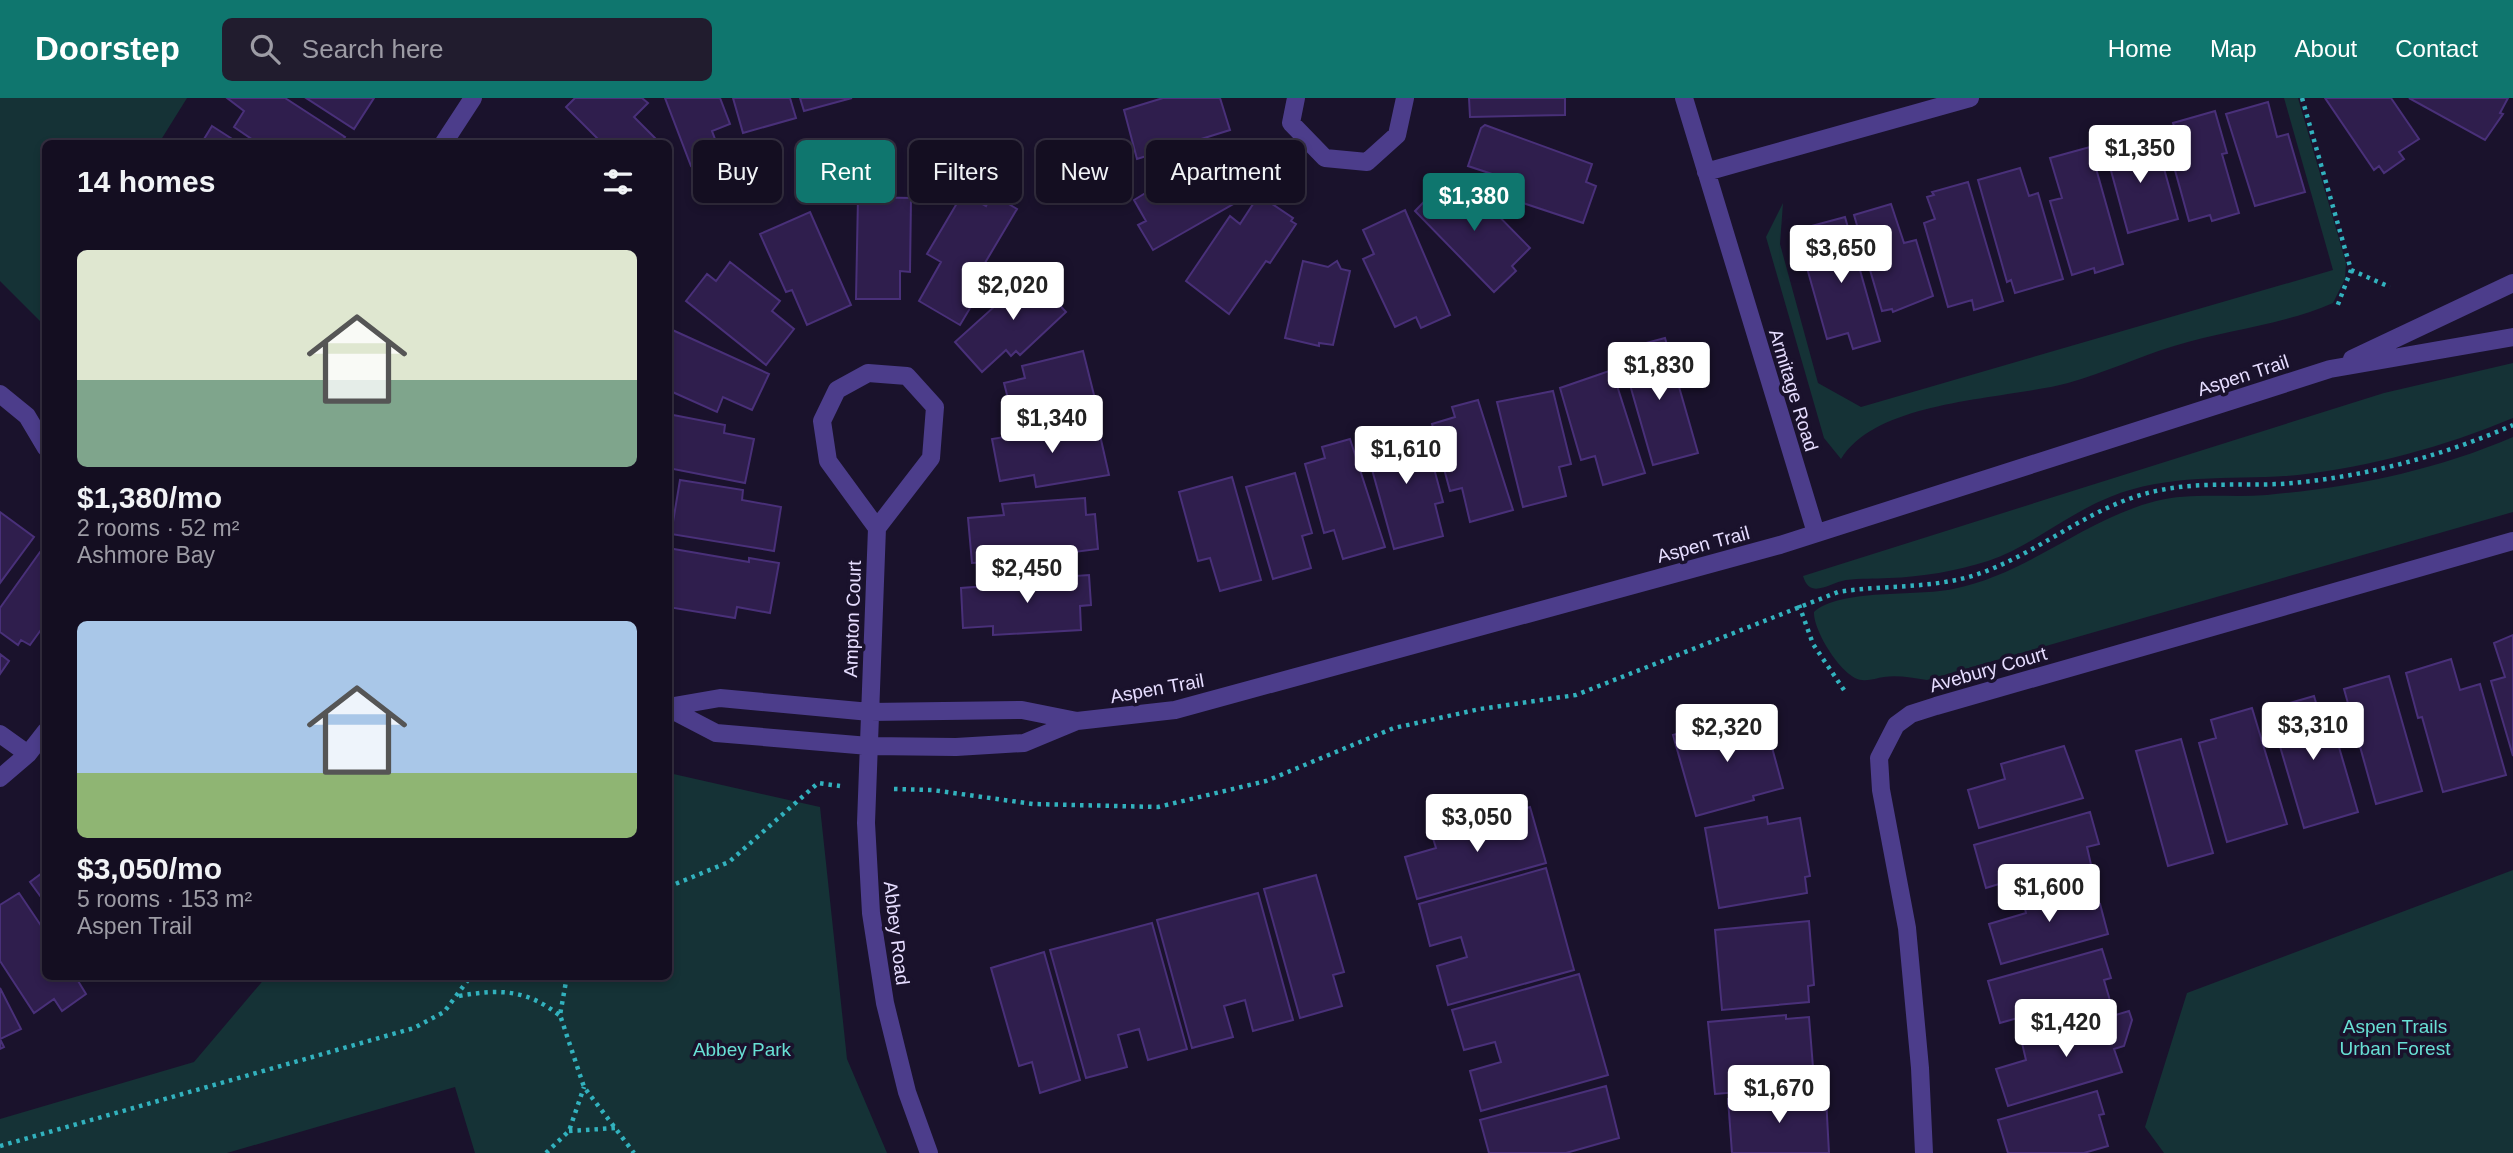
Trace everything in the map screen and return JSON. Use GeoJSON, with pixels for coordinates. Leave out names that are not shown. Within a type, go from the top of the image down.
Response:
{"type":"FeatureCollection","features":[{"type":"Feature","properties":{"kind":"street"},"geometry":{"type":"LineString","coordinates":[[446,140],[473,98]]}},
{"type":"Feature","properties":{"kind":"street"},"geometry":{"type":"LineString","coordinates":[[1296,98],[1291,123],[1325,158],[1367,162],[1397,135],[1405,98]]}},
{"type":"Feature","properties":{"kind":"street","name":"Armitage Road"},"geometry":{"type":"LineString","coordinates":[[1684,98],[1816,533]]}},
{"type":"Feature","properties":{"kind":"street"},"geometry":{"type":"LineString","coordinates":[[1706,172],[1970,98]]}},
{"type":"Feature","properties":{"kind":"street","name":"Aspen Trail"},"geometry":{"type":"LineString","coordinates":[[672,709],[716,733],[869,746],[956,747],[1024,743],[1077,721],[1175,710],[1816,533],[2330,369],[2513,283]]}},
{"type":"Feature","properties":{"kind":"street","name":"Aspen Trail"},"geometry":{"type":"LineString","coordinates":[[2330,369],[2513,337]]}},
{"type":"Feature","properties":{"kind":"street"},"geometry":{"type":"LineString","coordinates":[[868,373],[907,376],[935,407],[931,458],[877,528],[828,461],[822,421],[837,390],[868,373]]}},
{"type":"Feature","properties":{"kind":"street"},"geometry":{"type":"LineString","coordinates":[[0,394],[27,416],[42,441]]}},
{"type":"Feature","properties":{"kind":"street"},"geometry":{"type":"LineString","coordinates":[[27,416],[42,420]]}},
{"type":"Feature","properties":{"kind":"street","name":"Ampton Court"},"geometry":{"type":"LineString","coordinates":[[870,712],[877,528]]}},
{"type":"Feature","properties":{"kind":"street","name":"Avebury Court"},"geometry":{"type":"LineString","coordinates":[[1924,1153],[1920,1068],[1907,928],[1881,790],[1879,758],[1896,725],[1911,714],[1936,706],[2513,541]]}},
{"type":"Feature","properties":{"kind":"street","name":"Aspen Trail"},"geometry":{"type":"LineString","coordinates":[[672,706],[720,698],[870,712],[1022,710],[1077,721]]}},
{"type":"Feature","properties":{"kind":"street","name":"Abbey Road"},"geometry":{"type":"LineString","coordinates":[[870,712],[867,789],[871,913],[885,1003],[907,1091],[929,1153]]}},
{"type":"Feature","properties":{"kind":"street"},"geometry":{"type":"LineString","coordinates":[[0,734],[28,754]]}},
{"type":"Feature","properties":{"kind":"street"},"geometry":{"type":"LineString","coordinates":[[0,778],[28,754],[42,736]]}},
{"type":"Feature","properties":{"kind":"path"},"geometry":{"type":"LineString","coordinates":[[2302,98],[2351,270],[2337,307]]}},
{"type":"Feature","properties":{"kind":"path"},"geometry":{"type":"LineString","coordinates":[[2351,270],[2390,287]]}},
{"type":"Feature","properties":{"kind":"path"},"geometry":{"type":"LineString","coordinates":[[672,885],[729,862],[818,783],[867,789],[932,790],[1033,804],[1158,807],[1266,781],[1394,729],[1480,709],[1576,695],[1799,605],[1838,592],[1873,586],[1952,583],[1991,569],[2108,505],[2162,489],[2293,483],[2381,469],[2479,440],[2513,425]]}},
{"type":"Feature","properties":{"kind":"path"},"geometry":{"type":"LineString","coordinates":[[1799,605],[1813,644],[1846,693]]}},
{"type":"Feature","properties":{"kind":"path"},"geometry":{"type":"LineString","coordinates":[[0,1146],[387,1037],[430,1021],[458,997],[469,980]]}},
{"type":"Feature","properties":{"kind":"path"},"geometry":{"type":"LineString","coordinates":[[566,980],[559,1016],[584,1087],[634,1153]]}},
{"type":"Feature","properties":{"kind":"path"},"geometry":{"type":"LineString","coordinates":[[458,997],[489,991],[521,994],[541,1001],[559,1016]]}},
{"type":"Feature","properties":{"kind":"path"},"geometry":{"type":"LineString","coordinates":[[546,1153],[569,1131],[584,1087]]}},
{"type":"Feature","properties":{"kind":"path"},"geometry":{"type":"LineString","coordinates":[[569,1131],[616,1128]]}},
{"type":"Feature","properties":{"kind":"green space"},"geometry":{"type":"Polygon","coordinates":[[[0,98],[187,98],[161,140],[42,140],[42,323],[0,281],[0,98]]]}},
{"type":"Feature","properties":{"kind":"green space"},"geometry":{"type":"Polygon","coordinates":[[[2284,98],[2298,98],[2346,263],[2345,279],[2333,303],[2294,317],[2174,346],[2068,383],[1912,413],[1883,424],[1859,439],[1841,459],[1824,438],[1766,237],[1783,203],[1780,244],[1818,383],[1861,407],[2333,270],[2284,98]]]}},
{"type":"Feature","properties":{"kind":"green space"},"geometry":{"type":"Polygon","coordinates":[[[2513,363],[2513,418],[2434,446],[2381,461],[2298,475],[2203,479],[2133,489],[2094,504],[2004,555],[1951,571],[1846,580],[1815,589],[1806,583],[1803,576],[2384,393],[2513,363]]]}},
{"type":"Feature","properties":{"kind":"green space"},"geometry":{"type":"Polygon","coordinates":[[[2513,437],[2513,512],[1927,680],[1895,676],[1865,680],[1854,677],[1830,652],[1815,620],[1814,612],[1826,604],[1842,599],[1938,591],[1980,582],[2031,560],[2104,521],[2156,501],[2197,496],[2267,495],[2362,482],[2423,468],[2513,437]]]}},
{"type":"Feature","properties":{"kind":"green space","name":"Abbey Park"},"geometry":{"type":"Polygon","coordinates":[[[672,774],[820,807],[847,1059],[887,1153],[475,1153],[455,1087],[227,1153],[0,1153],[0,1119],[194,1062],[263,980],[672,980],[672,774]]]}},
{"type":"Feature","properties":{"kind":"green space","name":"Aspen Trails Urban Forest"},"geometry":{"type":"Polygon","coordinates":[[[2513,870],[2513,1153],[2164,1153],[2145,1127],[2187,993],[2513,870]]]}},
{"type":"Feature","properties":{"kind":"building"},"geometry":{"type":"Polygon","coordinates":[[[227,98],[285,98],[345,137],[343,140],[253,140],[234,127],[244,111],[227,98]]]}},
{"type":"Feature","properties":{"kind":"building"},"geometry":{"type":"Polygon","coordinates":[[[306,98],[374,98],[354,129],[306,98]]]}},
{"type":"Feature","properties":{"kind":"building"},"geometry":{"type":"Polygon","coordinates":[[[575,98],[642,98],[648,103],[634,117],[657,140],[599,140],[566,107],[575,98]]]}},
{"type":"Feature","properties":{"kind":"building"},"geometry":{"type":"Polygon","coordinates":[[[665,98],[720,98],[730,124],[712,131],[715,140],[693,140],[691,166],[665,98]]]}},
{"type":"Feature","properties":{"kind":"building"},"geometry":{"type":"Polygon","coordinates":[[[733,98],[790,98],[796,118],[743,133],[733,98]]]}},
{"type":"Feature","properties":{"kind":"building"},"geometry":{"type":"Polygon","coordinates":[[[800,98],[852,98],[804,111],[800,98]]]}},
{"type":"Feature","properties":{"kind":"building"},"geometry":{"type":"Polygon","coordinates":[[[1163,98],[1220,98],[1230,130],[1198,140],[1146,140],[1146,156],[1137,159],[1124,110],[1163,98]]]}},
{"type":"Feature","properties":{"kind":"building"},"geometry":{"type":"Polygon","coordinates":[[[1469,98],[1565,98],[1565,115],[1470,117],[1469,98]]]}},
{"type":"Feature","properties":{"kind":"building"},"geometry":{"type":"Polygon","coordinates":[[[2325,98],[2391,98],[2419,139],[2399,152],[2404,159],[2384,173],[2379,166],[2374,170],[2325,98]]]}},
{"type":"Feature","properties":{"kind":"building"},"geometry":{"type":"Polygon","coordinates":[[[2409,98],[2508,98],[2500,113],[2503,114],[2485,140],[2409,98]]]}},
{"type":"Feature","properties":{"kind":"building"},"geometry":{"type":"Polygon","coordinates":[[[2268,102],[2277,137],[2288,134],[2305,192],[2255,206],[2226,114],[2268,102]]]}},
{"type":"Feature","properties":{"kind":"building"},"geometry":{"type":"Polygon","coordinates":[[[2215,111],[2227,153],[2222,154],[2239,213],[2212,221],[2210,215],[2189,221],[2170,152],[2181,148],[2173,123],[2215,111]]]}},
{"type":"Feature","properties":{"kind":"building"},"geometry":{"type":"Polygon","coordinates":[[[1485,125],[1592,164],[1586,182],[1596,186],[1583,223],[1493,193],[1498,176],[1468,166],[1481,128],[1485,125]]]}},
{"type":"Feature","properties":{"kind":"building"},"geometry":{"type":"Polygon","coordinates":[[[212,126],[234,140],[203,140],[212,126]]]}},
{"type":"Feature","properties":{"kind":"building"},"geometry":{"type":"Polygon","coordinates":[[[2142,134],[2151,168],[2163,165],[2178,219],[2128,233],[2104,145],[2142,134]]]}},
{"type":"Feature","properties":{"kind":"building"},"geometry":{"type":"Polygon","coordinates":[[[2090,147],[2123,264],[2095,273],[2094,268],[2072,275],[2050,201],[2062,198],[2050,158],[2090,147]]]}},
{"type":"Feature","properties":{"kind":"building"},"geometry":{"type":"Polygon","coordinates":[[[2020,168],[2029,196],[2038,193],[2063,279],[2015,293],[2011,280],[2007,282],[1978,180],[2020,168]]]}},
{"type":"Feature","properties":{"kind":"building"},"geometry":{"type":"Polygon","coordinates":[[[1448,177],[1472,202],[1479,196],[1530,248],[1512,266],[1516,271],[1494,292],[1415,211],[1448,177]]]}},
{"type":"Feature","properties":{"kind":"building"},"geometry":{"type":"Polygon","coordinates":[[[1968,182],[2003,301],[1974,310],[1972,300],[1948,307],[1924,223],[1935,219],[1927,197],[1934,195],[1932,192],[1968,182]]]}},
{"type":"Feature","properties":{"kind":"building"},"geometry":{"type":"Polygon","coordinates":[[[1146,193],[1146,203],[1235,203],[1153,250],[1138,225],[1146,221],[1134,200],[1146,193]]]}},
{"type":"Feature","properties":{"kind":"building"},"geometry":{"type":"Polygon","coordinates":[[[895,198],[909,198],[910,272],[900,271],[900,299],[856,299],[858,203],[895,203],[895,198]]]}},
{"type":"Feature","properties":{"kind":"building"},"geometry":{"type":"Polygon","coordinates":[[[957,203],[981,203],[986,206],[988,203],[1007,203],[1017,209],[979,273],[988,278],[960,325],[919,301],[941,262],[927,254],[957,203]]]}},
{"type":"Feature","properties":{"kind":"building"},"geometry":{"type":"Polygon","coordinates":[[[1254,203],[1271,203],[1293,218],[1291,221],[1296,224],[1270,263],[1266,261],[1229,314],[1186,281],[1230,216],[1240,224],[1254,203]]]}},
{"type":"Feature","properties":{"kind":"building"},"geometry":{"type":"Polygon","coordinates":[[[1891,204],[1904,243],[1916,240],[1933,296],[1893,312],[1892,309],[1882,311],[1854,215],[1891,204]]]}},
{"type":"Feature","properties":{"kind":"building"},"geometry":{"type":"Polygon","coordinates":[[[1405,210],[1450,315],[1421,328],[1416,317],[1395,327],[1363,259],[1374,254],[1363,230],[1405,210]]]}},
{"type":"Feature","properties":{"kind":"building"},"geometry":{"type":"Polygon","coordinates":[[[810,212],[851,305],[807,325],[792,290],[786,292],[760,234],[810,212]]]}},
{"type":"Feature","properties":{"kind":"building"},"geometry":{"type":"Polygon","coordinates":[[[1845,217],[1880,341],[1853,349],[1848,333],[1827,339],[1807,268],[1819,264],[1808,227],[1845,217]]]}},
{"type":"Feature","properties":{"kind":"building"},"geometry":{"type":"Polygon","coordinates":[[[1303,261],[1328,267],[1337,261],[1341,269],[1350,271],[1333,345],[1319,343],[1319,346],[1285,338],[1303,261]]]}},
{"type":"Feature","properties":{"kind":"building"},"geometry":{"type":"Polygon","coordinates":[[[730,262],[780,301],[772,311],[794,329],[766,365],[686,301],[707,274],[716,281],[730,262]]]}},
{"type":"Feature","properties":{"kind":"building"},"geometry":{"type":"Polygon","coordinates":[[[1036,269],[1056,291],[1051,296],[1066,312],[1020,355],[1016,351],[1011,356],[1006,350],[982,372],[955,342],[1036,269]]]}},
{"type":"Feature","properties":{"kind":"building"},"geometry":{"type":"Polygon","coordinates":[[[672,330],[769,374],[752,410],[723,397],[717,412],[672,392],[672,330]]]}},
{"type":"Feature","properties":{"kind":"building"},"geometry":{"type":"Polygon","coordinates":[[[1665,338],[1698,453],[1653,465],[1620,350],[1665,338]]]}},
{"type":"Feature","properties":{"kind":"building"},"geometry":{"type":"Polygon","coordinates":[[[1083,351],[1096,403],[1014,422],[1004,383],[1025,378],[1022,366],[1083,351]]]}},
{"type":"Feature","properties":{"kind":"building"},"geometry":{"type":"Polygon","coordinates":[[[1612,370],[1645,473],[1603,485],[1595,456],[1581,460],[1560,388],[1612,370]]]}},
{"type":"Feature","properties":{"kind":"building"},"geometry":{"type":"Polygon","coordinates":[[[1553,391],[1571,464],[1559,467],[1566,496],[1523,507],[1497,402],[1553,391]]]}},
{"type":"Feature","properties":{"kind":"building"},"geometry":{"type":"Polygon","coordinates":[[[1478,400],[1513,510],[1470,522],[1462,488],[1450,491],[1432,424],[1455,417],[1452,407],[1478,400]]]}},
{"type":"Feature","properties":{"kind":"building"},"geometry":{"type":"Polygon","coordinates":[[[672,415],[725,425],[724,433],[754,439],[745,483],[672,469],[672,415]]]}},
{"type":"Feature","properties":{"kind":"building"},"geometry":{"type":"Polygon","coordinates":[[[1097,422],[1109,475],[1036,487],[1034,475],[1000,481],[992,439],[1097,422]]]}},
{"type":"Feature","properties":{"kind":"building"},"geometry":{"type":"Polygon","coordinates":[[[1397,428],[1399,438],[1424,431],[1443,502],[1435,504],[1443,536],[1394,549],[1363,437],[1397,428]]]}},
{"type":"Feature","properties":{"kind":"building"},"geometry":{"type":"Polygon","coordinates":[[[1350,439],[1385,547],[1343,559],[1334,530],[1324,533],[1305,464],[1325,458],[1322,447],[1350,439]]]}},
{"type":"Feature","properties":{"kind":"building"},"geometry":{"type":"Polygon","coordinates":[[[1295,473],[1312,533],[1302,536],[1311,568],[1273,579],[1246,487],[1295,473]]]}},
{"type":"Feature","properties":{"kind":"building"},"geometry":{"type":"Polygon","coordinates":[[[1232,477],[1261,580],[1220,591],[1210,558],[1198,561],[1179,492],[1232,477]]]}},
{"type":"Feature","properties":{"kind":"building"},"geometry":{"type":"Polygon","coordinates":[[[680,480],[743,490],[742,500],[781,507],[774,551],[672,534],[680,480]]]}},
{"type":"Feature","properties":{"kind":"building"},"geometry":{"type":"Polygon","coordinates":[[[1085,498],[1086,515],[1095,514],[1098,549],[1043,556],[1043,559],[972,563],[968,518],[1004,515],[1002,504],[1085,498]]]}},
{"type":"Feature","properties":{"kind":"building"},"geometry":{"type":"Polygon","coordinates":[[[0,512],[34,537],[0,583],[0,512]]]}},
{"type":"Feature","properties":{"kind":"building"},"geometry":{"type":"Polygon","coordinates":[[[672,549],[749,562],[749,558],[779,563],[770,613],[737,607],[735,618],[672,608],[672,549]]]}},
{"type":"Feature","properties":{"kind":"building"},"geometry":{"type":"Polygon","coordinates":[[[40,552],[42,553],[42,628],[30,645],[21,640],[18,645],[0,632],[0,608],[40,552]]]}},
{"type":"Feature","properties":{"kind":"building"},"geometry":{"type":"Polygon","coordinates":[[[1089,575],[1091,605],[1080,606],[1081,630],[993,635],[993,626],[963,628],[961,588],[1000,585],[1000,581],[1089,575]]]}},
{"type":"Feature","properties":{"kind":"building"},"geometry":{"type":"Polygon","coordinates":[[[2513,635],[2513,756],[2491,681],[2505,677],[2494,643],[2513,635]]]}},
{"type":"Feature","properties":{"kind":"building"},"geometry":{"type":"Polygon","coordinates":[[[0,654],[9,661],[0,674],[0,654]]]}},
{"type":"Feature","properties":{"kind":"building"},"geometry":{"type":"Polygon","coordinates":[[[2451,659],[2460,690],[2480,684],[2506,775],[2443,792],[2422,717],[2418,718],[2406,673],[2451,659]]]}},
{"type":"Feature","properties":{"kind":"building"},"geometry":{"type":"Polygon","coordinates":[[[2389,676],[2422,791],[2376,804],[2344,689],[2389,676]]]}},
{"type":"Feature","properties":{"kind":"building"},"geometry":{"type":"Polygon","coordinates":[[[2314,696],[2320,716],[2329,713],[2358,812],[2304,828],[2269,709],[2314,696]]]}},
{"type":"Feature","properties":{"kind":"building"},"geometry":{"type":"Polygon","coordinates":[[[2252,708],[2287,824],[2227,842],[2199,743],[2216,738],[2211,720],[2252,708]]]}},
{"type":"Feature","properties":{"kind":"building"},"geometry":{"type":"Polygon","coordinates":[[[1764,718],[1783,788],[1753,796],[1754,800],[1696,816],[1673,735],[1731,719],[1733,726],[1764,718]]]}},
{"type":"Feature","properties":{"kind":"building"},"geometry":{"type":"Polygon","coordinates":[[[2181,739],[2213,853],[2168,866],[2136,751],[2181,739]]]}},
{"type":"Feature","properties":{"kind":"building"},"geometry":{"type":"Polygon","coordinates":[[[2064,746],[2083,798],[1979,828],[1968,790],[2005,779],[2001,764],[2064,746]]]}},
{"type":"Feature","properties":{"kind":"building"},"geometry":{"type":"Polygon","coordinates":[[[1530,807],[1546,863],[1417,899],[1405,857],[1436,848],[1432,835],[1530,807]]]}},
{"type":"Feature","properties":{"kind":"building"},"geometry":{"type":"Polygon","coordinates":[[[2090,812],[2099,844],[2087,847],[2092,869],[2025,888],[2022,877],[1986,888],[1974,845],[2090,812]]]}},
{"type":"Feature","properties":{"kind":"building"},"geometry":{"type":"Polygon","coordinates":[[[1767,817],[1768,824],[1800,818],[1810,876],[1805,877],[1807,893],[1719,908],[1705,828],[1767,817]]]}},
{"type":"Feature","properties":{"kind":"building"},"geometry":{"type":"Polygon","coordinates":[[[1546,868],[1574,970],[1448,1005],[1437,966],[1467,957],[1461,937],[1430,946],[1419,904],[1546,868]]]}},
{"type":"Feature","properties":{"kind":"building"},"geometry":{"type":"Polygon","coordinates":[[[42,873],[42,898],[30,882],[42,873]]]}},
{"type":"Feature","properties":{"kind":"building"},"geometry":{"type":"Polygon","coordinates":[[[1316,875],[1344,972],[1333,975],[1342,1006],[1300,1018],[1264,889],[1316,875]]]}},
{"type":"Feature","properties":{"kind":"building"},"geometry":{"type":"Polygon","coordinates":[[[2082,883],[2090,906],[2100,904],[2108,934],[2001,964],[1989,924],[2026,913],[2023,900],[2082,883]]]}},
{"type":"Feature","properties":{"kind":"building"},"geometry":{"type":"Polygon","coordinates":[[[19,893],[42,927],[42,980],[77,980],[86,994],[62,1011],[54,999],[34,1013],[0,961],[0,905],[19,893]]]}},
{"type":"Feature","properties":{"kind":"building"},"geometry":{"type":"Polygon","coordinates":[[[1258,893],[1293,1020],[1253,1031],[1245,1000],[1224,1006],[1233,1037],[1192,1048],[1157,920],[1258,893]]]}},
{"type":"Feature","properties":{"kind":"building"},"geometry":{"type":"Polygon","coordinates":[[[1809,921],[1814,985],[1808,986],[1809,1002],[1722,1010],[1715,930],[1809,921]]]}},
{"type":"Feature","properties":{"kind":"building"},"geometry":{"type":"Polygon","coordinates":[[[1152,923],[1187,1049],[1148,1060],[1139,1029],[1118,1035],[1127,1067],[1086,1078],[1050,950],[1152,923]]]}},
{"type":"Feature","properties":{"kind":"building"},"geometry":{"type":"Polygon","coordinates":[[[2102,949],[2111,978],[2104,980],[2111,1004],[2043,1024],[2039,1012],[2000,1023],[1988,981],[2102,949]]]}},
{"type":"Feature","properties":{"kind":"building"},"geometry":{"type":"Polygon","coordinates":[[[1044,952],[1080,1080],[1040,1093],[1032,1062],[1019,1066],[991,968],[1044,952]]]}},
{"type":"Feature","properties":{"kind":"building"},"geometry":{"type":"Polygon","coordinates":[[[1579,974],[1608,1075],[1481,1111],[1470,1071],[1501,1062],[1495,1042],[1464,1050],[1452,1010],[1579,974]]]}},
{"type":"Feature","properties":{"kind":"building"},"geometry":{"type":"Polygon","coordinates":[[[0,988],[21,1029],[0,1039],[0,988]]]}},
{"type":"Feature","properties":{"kind":"building"},"geometry":{"type":"Polygon","coordinates":[[[2129,1011],[2132,1020],[2124,1046],[2114,1049],[2122,1072],[2008,1106],[1996,1069],[2026,1060],[2022,1043],[2129,1011]]]}},
{"type":"Feature","properties":{"kind":"building"},"geometry":{"type":"Polygon","coordinates":[[[1786,1015],[1786,1019],[1809,1017],[1814,1080],[1789,1083],[1789,1088],[1715,1094],[1708,1022],[1786,1015]]]}},
{"type":"Feature","properties":{"kind":"building"},"geometry":{"type":"Polygon","coordinates":[[[1606,1086],[1619,1138],[1566,1153],[1489,1153],[1480,1120],[1606,1086]]]}},
{"type":"Feature","properties":{"kind":"building"},"geometry":{"type":"Polygon","coordinates":[[[2097,1091],[2104,1114],[2099,1115],[2108,1146],[2084,1153],[2008,1153],[1998,1120],[2097,1091]]]}},
{"type":"Feature","properties":{"kind":"building"},"geometry":{"type":"Polygon","coordinates":[[[1801,1095],[1801,1099],[1826,1097],[1829,1153],[1732,1153],[1728,1099],[1801,1095]]]}}]}
